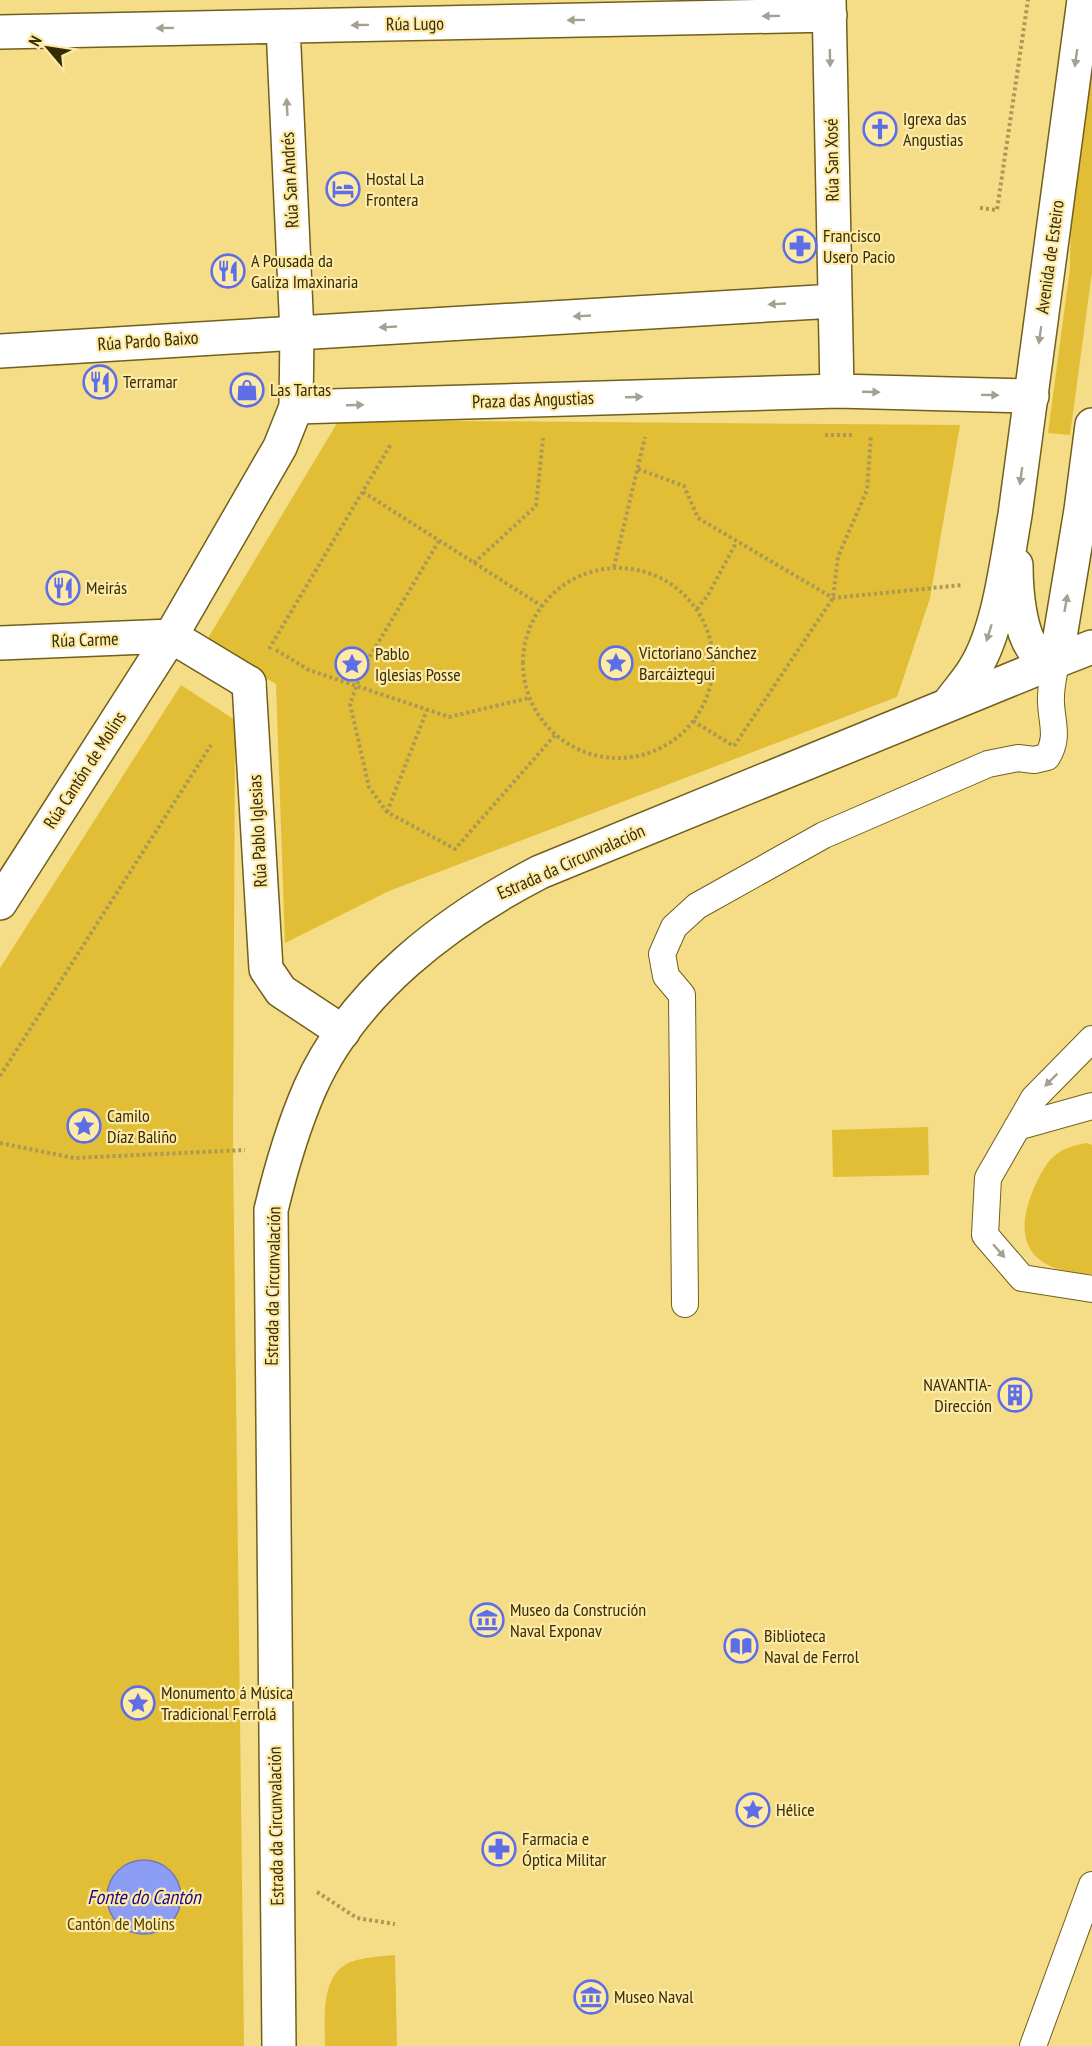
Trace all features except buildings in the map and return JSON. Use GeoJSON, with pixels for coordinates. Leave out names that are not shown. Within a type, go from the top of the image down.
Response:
{"type":"FeatureCollection","features":[{"type":"Feature","properties":{"kind":"street","name":"Avenida de Esteiro"},"geometry":{"type":"LineString","coordinates":[[1015,515],[1084,0]]}},
{"type":"Feature","properties":{"kind":"street","name":"Rúa Lugo"},"geometry":{"type":"LineString","coordinates":[[0,32],[283,26],[829,8]]}},
{"type":"Feature","properties":{"kind":"street","name":"Rúa San Xosé"},"geometry":{"type":"LineString","coordinates":[[829,8],[837,391]]}},
{"type":"Feature","properties":{"kind":"street","name":"Rúa San Andrés"},"geometry":{"type":"LineString","coordinates":[[283,26],[297,333]]}},
{"type":"Feature","properties":{"kind":"street"},"geometry":{"type":"LineString","coordinates":[[249,683],[171,636],[280,447],[296,407],[297,333],[835,301]]}},
{"type":"Feature","properties":{"kind":"street","name":"Rúa Pardo Baixo"},"geometry":{"type":"LineString","coordinates":[[0,351],[297,333]]}},
{"type":"Feature","properties":{"kind":"street","name":"Praza das Angustias"},"geometry":{"type":"LineString","coordinates":[[296,407],[837,391],[1032,396]]}},
{"type":"Feature","properties":{"kind":"street"},"geometry":{"type":"LineString","coordinates":[[1015,515],[1016,579],[1026,634],[1038,654],[1056,661],[1087,519],[1092,425]]}},
{"type":"Feature","properties":{"kind":"street"},"geometry":{"type":"LineString","coordinates":[[950,702],[976,667],[988,639],[1003,580],[1015,515]]}},
{"type":"Feature","properties":{"kind":"street","name":"Rúa Carme"},"geometry":{"type":"LineString","coordinates":[[0,643],[171,636]]}},
{"type":"Feature","properties":{"kind":"street","name":"Rúa Cantón de Molíns"},"geometry":{"type":"LineString","coordinates":[[0,903],[171,636]]}},
{"type":"Feature","properties":{"kind":"street","name":"Estrada da Circunvalación"},"geometry":{"type":"LineString","coordinates":[[279,2046],[271,1210],[284,1154],[311,1086],[343,1032],[383,983],[494,896],[540,872],[950,702],[1092,646]]}},
{"type":"Feature","properties":{"kind":"street","name":"Rúa Pablo Iglesias"},"geometry":{"type":"LineString","coordinates":[[249,683],[266,969],[281,991],[343,1032]]}},
{"type":"Feature","properties":{"kind":"lane"},"geometry":{"type":"LineString","coordinates":[[685,1304],[682,995],[666,976],[662,954],[674,927],[697,906],[824,835],[988,764],[1018,758],[1034,760],[1047,757],[1055,738],[1051,701],[1056,661]]}},
{"type":"Feature","properties":{"kind":"lane"},"geometry":{"type":"LineString","coordinates":[[1092,1039],[1034,1098],[988,1178],[986,1235],[1022,1278],[1092,1289]]}},
{"type":"Feature","properties":{"kind":"lane"},"geometry":{"type":"LineString","coordinates":[[1017,1127],[1092,1106]]}},
{"type":"Feature","properties":{"kind":"lane"},"geometry":{"type":"LineString","coordinates":[[1033,2046],[1092,1885]]}},
{"type":"Feature","properties":{"kind":"path"},"geometry":{"type":"LineString","coordinates":[[980,208],[997,210],[1028,0]]}},
{"type":"Feature","properties":{"kind":"path"},"geometry":{"type":"LineString","coordinates":[[474,563],[536,506],[544,433]]}},
{"type":"Feature","properties":{"kind":"path"},"geometry":{"type":"LineString","coordinates":[[249,683],[397,434]]}},
{"type":"Feature","properties":{"kind":"path"},"geometry":{"type":"LineString","coordinates":[[614,567],[646,434],[635,434]]}},
{"type":"Feature","properties":{"kind":"path"},"geometry":{"type":"LineString","coordinates":[[824,435],[882,435]]}},
{"type":"Feature","properties":{"kind":"path"},"geometry":{"type":"LineString","coordinates":[[734,746],[832,598],[838,557],[867,490],[871,435]]}},
{"type":"Feature","properties":{"kind":"path"},"geometry":{"type":"LineString","coordinates":[[638,469],[684,486],[698,518],[832,598],[1003,580]]}},
{"type":"Feature","properties":{"kind":"path"},"geometry":{"type":"LineString","coordinates":[[363,492],[542,606]]}},
{"type":"Feature","properties":{"kind":"path"},"geometry":{"type":"LineString","coordinates":[[439,541],[363,668],[350,704],[369,787],[387,812],[455,849],[555,735]]}},
{"type":"Feature","properties":{"kind":"path"},"geometry":{"type":"LineString","coordinates":[[697,609],[708,595],[736,542]]}},
{"type":"Feature","properties":{"kind":"path"},"geometry":{"type":"LineString","coordinates":[[614,567],[633,568],[660,578],[685,594],[697,609],[707,630],[711,645],[713,677],[706,700],[693,721],[678,737],[659,749],[638,756],[616,758],[594,755],[574,748],[555,735],[529,698],[523,675],[523,651],[530,627],[542,606],[556,590],[574,579],[593,571],[614,567]]}},
{"type":"Feature","properties":{"kind":"path"},"geometry":{"type":"LineString","coordinates":[[270,647],[309,670],[449,717],[529,698]]}},
{"type":"Feature","properties":{"kind":"path"},"geometry":{"type":"LineString","coordinates":[[387,812],[427,710]]}},
{"type":"Feature","properties":{"kind":"path"},"geometry":{"type":"LineString","coordinates":[[0,1076],[213,742]]}},
{"type":"Feature","properties":{"kind":"path"},"geometry":{"type":"LineString","coordinates":[[0,1143],[74,1158],[233,1149],[284,1154]]}},
{"type":"Feature","properties":{"kind":"path"},"geometry":{"type":"LineString","coordinates":[[314,1890],[357,1918],[395,1924]]}},
{"type":"Feature","properties":{"kind":"green space"},"geometry":{"type":"Polygon","coordinates":[[[1092,54],[1092,272],[1070,435],[1048,433],[1070,268],[1071,215],[1092,54]]]}},
{"type":"Feature","properties":{"kind":"green space"},"geometry":{"type":"Polygon","coordinates":[[[339,420],[960,425],[930,598],[897,697],[389,891],[285,943],[276,684],[205,643],[339,420]]]}},
{"type":"Feature","properties":{"kind":"green space","name":"Cantón de Molíns"},"geometry":{"type":"Polygon","coordinates":[[[181,685],[235,720],[233,1149],[244,2046],[0,2046],[0,968],[181,685]]]}},
{"type":"Feature","properties":{"kind":"green space"},"geometry":{"type":"Polygon","coordinates":[[[928,1127],[929,1175],[833,1177],[832,1130],[928,1127]]]}},
{"type":"Feature","properties":{"kind":"green space"},"geometry":{"type":"Polygon","coordinates":[[[1087,1143],[1092,1145],[1092,1274],[1055,1268],[1041,1261],[1032,1252],[1026,1240],[1025,1225],[1027,1208],[1034,1188],[1047,1164],[1064,1150],[1087,1143]]]}},
{"type":"Feature","properties":{"kind":"green space"},"geometry":{"type":"Polygon","coordinates":[[[395,1955],[397,2046],[325,2046],[325,2008],[330,1984],[336,1973],[345,1965],[357,1960],[395,1955]]]}},
{"type":"Feature","properties":{"kind":"water","name":"Fonte do Cantón"},"geometry":{"type":"Polygon","coordinates":[[[144,1860],[158,1863],[170,1871],[178,1883],[181,1897],[178,1911],[170,1923],[158,1931],[144,1934],[130,1931],[118,1923],[110,1911],[107,1897],[110,1883],[118,1871],[130,1863],[144,1860]]]}},
{"type":"Feature","properties":{"kind":"place","name":"Igrexa das Angustias"},"geometry":{"type":"Point","coordinates":[880,129]}},
{"type":"Feature","properties":{"kind":"place","name":"Hostal La Frontera"},"geometry":{"type":"Point","coordinates":[343,189]}},
{"type":"Feature","properties":{"kind":"place","name":"Francisco Usero Pacio"},"geometry":{"type":"Point","coordinates":[800,246]}},
{"type":"Feature","properties":{"kind":"place","name":"A Pousada da Galiza Imaxinaria"},"geometry":{"type":"Point","coordinates":[228,271]}},
{"type":"Feature","properties":{"kind":"place","name":"Terramar"},"geometry":{"type":"Point","coordinates":[100,382]}},
{"type":"Feature","properties":{"kind":"place","name":"Las Tartas"},"geometry":{"type":"Point","coordinates":[247,390]}},
{"type":"Feature","properties":{"kind":"place","name":"Meirás"},"geometry":{"type":"Point","coordinates":[63,588]}},
{"type":"Feature","properties":{"kind":"place","name":"Victoriano Sánchez Barcáiztegui"},"geometry":{"type":"Point","coordinates":[616,663]}},
{"type":"Feature","properties":{"kind":"place","name":"Pablo Iglesias Posse"},"geometry":{"type":"Point","coordinates":[352,664]}},
{"type":"Feature","properties":{"kind":"place","name":"Camilo Díaz Baliño"},"geometry":{"type":"Point","coordinates":[84,1126]}},
{"type":"Feature","properties":{"kind":"place","name":"NAVANTIA- Dirección"},"geometry":{"type":"Point","coordinates":[1015,1395]}},
{"type":"Feature","properties":{"kind":"place","name":"Museo da Construción Naval Exponav"},"geometry":{"type":"Point","coordinates":[487,1620]}},
{"type":"Feature","properties":{"kind":"place","name":"Biblioteca Naval de Ferrol"},"geometry":{"type":"Point","coordinates":[741,1646]}},
{"type":"Feature","properties":{"kind":"place","name":"Monumento á Música Tradicional Ferrolá"},"geometry":{"type":"Point","coordinates":[138,1703]}},
{"type":"Feature","properties":{"kind":"place","name":"Hélice"},"geometry":{"type":"Point","coordinates":[753,1810]}},
{"type":"Feature","properties":{"kind":"place","name":"Farmacia e Óptica Militar"},"geometry":{"type":"Point","coordinates":[499,1849]}},
{"type":"Feature","properties":{"kind":"place","name":"Museo Naval"},"geometry":{"type":"Point","coordinates":[591,1997]}}]}
